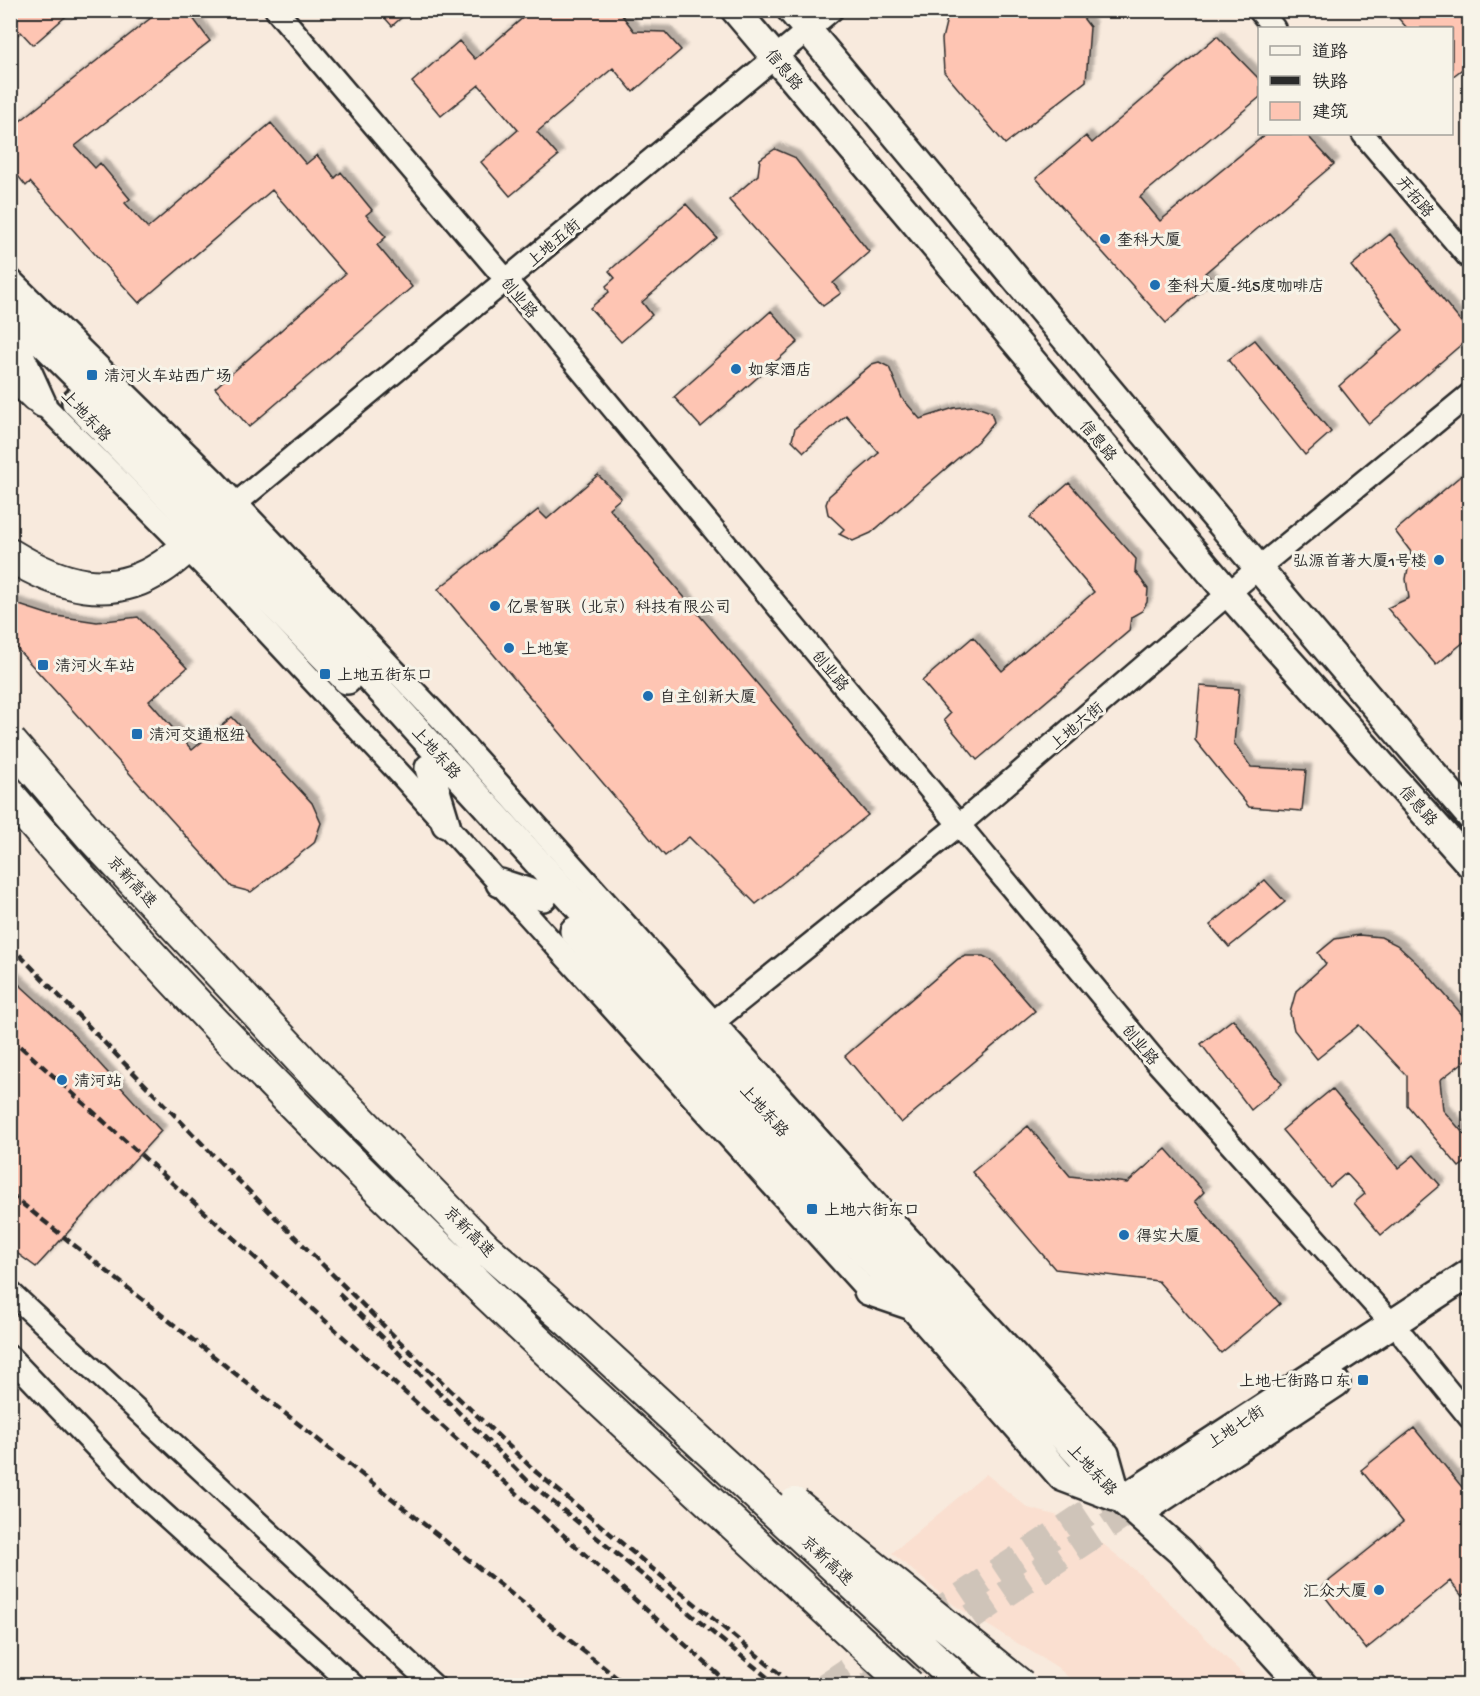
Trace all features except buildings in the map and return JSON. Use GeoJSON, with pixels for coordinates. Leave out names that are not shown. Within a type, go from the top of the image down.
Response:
{"type":"FeatureCollection","features":[{"type":"Feature","properties":{"kind":"highway"},"geometry":{"type":"LineString","coordinates":[[10,555],[42,574],[75,584],[107,586],[135,582],[163,567],[210,525]]}},
{"type":"Feature","properties":{"kind":"highway","name":"京新高速"},"geometry":{"type":"LineString","coordinates":[[10,742],[92,837],[485,1248],[570,1322],[964,1686]]}},
{"type":"Feature","properties":{"kind":"highway","name":"京新高速"},"geometry":{"type":"LineString","coordinates":[[10,796],[122,924],[322,1133],[457,1267],[909,1686]]}},
{"type":"Feature","properties":{"kind":"highway"},"geometry":{"type":"LineString","coordinates":[[396,1157],[571,1299],[796,1505],[1021,1686]]}},
{"type":"Feature","properties":{"kind":"main road","name":"信息路"},"geometry":{"type":"LineString","coordinates":[[735,10],[1229,594],[1470,864]]}},
{"type":"Feature","properties":{"kind":"main road","name":"信息路"},"geometry":{"type":"LineString","coordinates":[[791,10],[1120,401],[1257,569],[1470,816]]}},
{"type":"Feature","properties":{"kind":"main road","name":"上地东路"},"geometry":{"type":"LineString","coordinates":[[10,310],[210,525],[543,897],[697,1036],[715,1071],[913,1307],[1062,1477],[1131,1506]]}},
{"type":"Feature","properties":{"kind":"main road","name":"上地东路"},"geometry":{"type":"LineString","coordinates":[[11,336],[210,525],[258,556],[680,1021],[697,1036]]}},
{"type":"Feature","properties":{"kind":"main road"},"geometry":{"type":"LineString","coordinates":[[11,336],[42,403]]}},
{"type":"Feature","properties":{"kind":"main road"},"geometry":{"type":"LineString","coordinates":[[429,768],[446,824]]}},
{"type":"Feature","properties":{"kind":"main road"},"geometry":{"type":"LineString","coordinates":[[500,883],[543,897]]}},
{"type":"Feature","properties":{"kind":"main road","name":"上地东路"},"geometry":{"type":"LineString","coordinates":[[715,1071],[1131,1506],[1214,1587],[1303,1686]]}},
{"type":"Feature","properties":{"kind":"main road","name":"上地七街"},"geometry":{"type":"LineString","coordinates":[[1398,1331],[1470,1273]]}},
{"type":"Feature","properties":{"kind":"main road"},"geometry":{"type":"LineString","coordinates":[[868,1291],[913,1307]]}},
{"type":"Feature","properties":{"kind":"main road","name":"上地七街"},"geometry":{"type":"LineString","coordinates":[[1131,1506],[1398,1331],[1470,1292]]}},
{"type":"Feature","properties":{"kind":"main road"},"geometry":{"type":"LineString","coordinates":[[981,1317],[1010,1361],[1013,1383]]}},
{"type":"Feature","properties":{"kind":"street","name":"创业路"},"geometry":{"type":"LineString","coordinates":[[276,10],[507,281],[1153,1059],[1398,1331],[1470,1419]]}},
{"type":"Feature","properties":{"kind":"street","name":"上地五街"},"geometry":{"type":"LineString","coordinates":[[210,525],[832,10]]}},
{"type":"Feature","properties":{"kind":"street"},"geometry":{"type":"LineString","coordinates":[[1259,10],[1273,27]]}},
{"type":"Feature","properties":{"kind":"street","name":"开拓路"},"geometry":{"type":"LineString","coordinates":[[1365,135],[1470,259]]}},
{"type":"Feature","properties":{"kind":"street"},"geometry":{"type":"LineString","coordinates":[[10,279],[210,525],[446,824],[500,883],[715,1071],[981,1317],[1108,1453],[1131,1506]]}},
{"type":"Feature","properties":{"kind":"street"},"geometry":{"type":"LineString","coordinates":[[10,378],[33,400],[42,403],[210,525]]}},
{"type":"Feature","properties":{"kind":"street","name":"上地六街"},"geometry":{"type":"LineString","coordinates":[[697,1036],[960,824],[1257,569],[1470,394]]}},
{"type":"Feature","properties":{"kind":"street"},"geometry":{"type":"LineString","coordinates":[[715,1071],[868,1291]]}},
{"type":"Feature","properties":{"kind":"street"},"geometry":{"type":"LineString","coordinates":[[10,1292],[434,1686]]}},
{"type":"Feature","properties":{"kind":"street"},"geometry":{"type":"LineString","coordinates":[[10,1357],[135,1488],[354,1686]]}},
{"type":"Feature","properties":{"kind":"shaded area"},"geometry":{"type":"Polygon","coordinates":[[[986,1474],[1028,1508],[1074,1520],[1141,1575],[1254,1685],[1077,1685],[1057,1667],[954,1605],[892,1553],[986,1474]]]}},
{"type":"Feature","properties":{"kind":"tunnel"},"geometry":{"type":"LineString","coordinates":[[825,1686],[1128,1486]]}},
{"type":"Feature","properties":{"kind":"tunnel"},"geometry":{"type":"LineString","coordinates":[[869,1686],[1152,1496]]}},
{"type":"Feature","properties":{"kind":"railway"},"geometry":{"type":"LineString","coordinates":[[10,945],[216,1158],[400,1342],[536,1472],[794,1686]]}},
{"type":"Feature","properties":{"kind":"railway"},"geometry":{"type":"LineString","coordinates":[[10,1037],[731,1686]]}},
{"type":"Feature","properties":{"kind":"railway"},"geometry":{"type":"LineString","coordinates":[[10,1194],[627,1686]]}},
{"type":"Feature","properties":{"kind":"railway"},"geometry":{"type":"LineString","coordinates":[[339,1294],[530,1483],[778,1686]]}},
{"type":"Feature","properties":{"kind":"place","name":"奎科大厦"},"geometry":{"type":"Point","coordinates":[1105,239]}},
{"type":"Feature","properties":{"kind":"place","name":"奎科大厦-纯5度咖啡店"},"geometry":{"type":"Point","coordinates":[1155,285]}},
{"type":"Feature","properties":{"kind":"place","name":"如家酒店"},"geometry":{"type":"Point","coordinates":[736,369]}},
{"type":"Feature","properties":{"kind":"place","name":"清河火车站西广场"},"geometry":{"type":"Point","coordinates":[92,375]}},
{"type":"Feature","properties":{"kind":"place","name":"弘源首著大厦1号楼"},"geometry":{"type":"Point","coordinates":[1439,560]}},
{"type":"Feature","properties":{"kind":"place","name":"亿景智联（北京）科技有限公司"},"geometry":{"type":"Point","coordinates":[495,606]}},
{"type":"Feature","properties":{"kind":"place","name":"上地宴"},"geometry":{"type":"Point","coordinates":[509,648]}},
{"type":"Feature","properties":{"kind":"place","name":"清河火车站"},"geometry":{"type":"Point","coordinates":[43,665]}},
{"type":"Feature","properties":{"kind":"place","name":"上地五街东口"},"geometry":{"type":"Point","coordinates":[325,674]}},
{"type":"Feature","properties":{"kind":"place","name":"自主创新大厦"},"geometry":{"type":"Point","coordinates":[648,696]}},
{"type":"Feature","properties":{"kind":"place","name":"清河交通枢纽"},"geometry":{"type":"Point","coordinates":[137,734]}},
{"type":"Feature","properties":{"kind":"place","name":"清河站"},"geometry":{"type":"Point","coordinates":[62,1080]}},
{"type":"Feature","properties":{"kind":"place","name":"上地六街东口"},"geometry":{"type":"Point","coordinates":[812,1209]}},
{"type":"Feature","properties":{"kind":"place","name":"得实大厦"},"geometry":{"type":"Point","coordinates":[1124,1235]}},
{"type":"Feature","properties":{"kind":"place","name":"上地七街路口东"},"geometry":{"type":"Point","coordinates":[1363,1380]}},
{"type":"Feature","properties":{"kind":"place","name":"汇众大厦"},"geometry":{"type":"Point","coordinates":[1379,1590]}}]}
